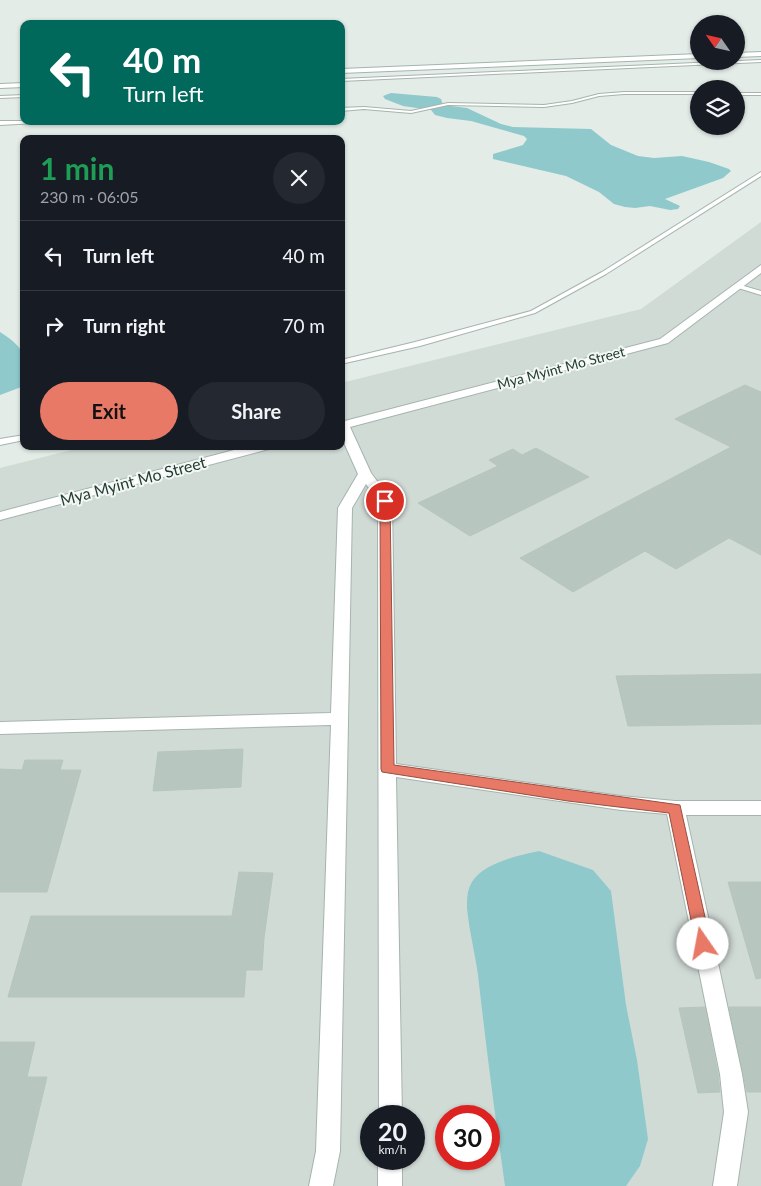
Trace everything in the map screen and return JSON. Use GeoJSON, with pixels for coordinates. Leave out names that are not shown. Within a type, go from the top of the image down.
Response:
{"type":"FeatureCollection","features":[{"type":"Feature","properties":{"kind":"street"},"geometry":{"type":"LineString","coordinates":[[745,55],[761,54]]}},
{"type":"Feature","properties":{"kind":"street"},"geometry":{"type":"LineString","coordinates":[[345,72],[690,56]]}},
{"type":"Feature","properties":{"kind":"street"},"geometry":{"type":"LineString","coordinates":[[0,86],[20,85]]}},
{"type":"Feature","properties":{"kind":"street","name":"Mya Myint Mo Street"},"geometry":{"type":"LineString","coordinates":[[345,425],[664,341],[761,268]]}},
{"type":"Feature","properties":{"kind":"street"},"geometry":{"type":"LineString","coordinates":[[345,432],[365,474],[385,501],[390,1105]]}},
{"type":"Feature","properties":{"kind":"street","name":"Mya Myint Mo Street"},"geometry":{"type":"LineString","coordinates":[[0,516],[250,450]]}},
{"type":"Feature","properties":{"kind":"street"},"geometry":{"type":"LineString","coordinates":[[321,1186],[328,1152],[345,508],[365,474]]}},
{"type":"Feature","properties":{"kind":"street"},"geometry":{"type":"LineString","coordinates":[[0,728],[339,720]]}},
{"type":"Feature","properties":{"kind":"street"},"geometry":{"type":"LineString","coordinates":[[387,769],[560,794],[675,808],[761,808]]}},
{"type":"Feature","properties":{"kind":"street"},"geometry":{"type":"LineString","coordinates":[[675,808],[731,1074],[736,1112],[725,1186]]}},
{"type":"Feature","properties":{"kind":"street"},"geometry":{"type":"LineString","coordinates":[[390,1170],[390,1186]]}},
{"type":"Feature","properties":{"kind":"lane"},"geometry":{"type":"LineString","coordinates":[[345,80],[761,61]]}},
{"type":"Feature","properties":{"kind":"lane"},"geometry":{"type":"LineString","coordinates":[[345,110],[364,108],[411,112],[448,104],[544,106],[572,102],[599,95],[624,93],[690,94]]}},
{"type":"Feature","properties":{"kind":"lane"},"geometry":{"type":"LineString","coordinates":[[745,94],[761,94]]}},
{"type":"Feature","properties":{"kind":"lane"},"geometry":{"type":"LineString","coordinates":[[0,97],[20,96]]}},
{"type":"Feature","properties":{"kind":"lane"},"geometry":{"type":"LineString","coordinates":[[0,123],[20,122]]}},
{"type":"Feature","properties":{"kind":"lane"},"geometry":{"type":"LineString","coordinates":[[345,361],[417,344],[533,312],[604,273],[761,174]]}},
{"type":"Feature","properties":{"kind":"lane"},"geometry":{"type":"LineString","coordinates":[[737,286],[761,293]]}},
{"type":"Feature","properties":{"kind":"lane"},"geometry":{"type":"LineString","coordinates":[[0,442],[20,438]]}},
{"type":"Feature","properties":{"kind":"shaded area"},"geometry":{"type":"Polygon","coordinates":[[[761,222],[761,1186],[0,1186],[0,468],[71,450],[345,450],[345,382],[641,309],[761,222]]]}},
{"type":"Feature","properties":{"kind":"water"},"geometry":{"type":"Polygon","coordinates":[[[391,93],[437,97],[441,99],[443,105],[467,108],[501,124],[513,127],[591,129],[611,145],[638,156],[654,158],[682,156],[709,162],[731,171],[723,178],[665,199],[680,206],[678,209],[670,210],[650,206],[625,207],[614,204],[599,192],[566,176],[493,159],[493,154],[523,145],[527,139],[524,136],[471,121],[435,115],[431,110],[403,106],[385,99],[383,96],[391,93]]]}},
{"type":"Feature","properties":{"kind":"water"},"geometry":{"type":"Polygon","coordinates":[[[0,332],[20,349],[20,388],[0,395],[0,332]]]}},
{"type":"Feature","properties":{"kind":"water"},"geometry":{"type":"Polygon","coordinates":[[[539,851],[593,870],[611,891],[626,1005],[637,1060],[648,1139],[640,1166],[626,1186],[505,1186],[500,1148],[500,1105],[494,1105],[467,898],[469,888],[477,875],[502,861],[539,851]]]}},
{"type":"Feature","properties":{"kind":"building"},"geometry":{"type":"Polygon","coordinates":[[[745,385],[761,392],[761,555],[729,538],[676,569],[645,551],[573,592],[520,558],[731,447],[675,419],[745,385]]]}},
{"type":"Feature","properties":{"kind":"building"},"geometry":{"type":"Polygon","coordinates":[[[536,448],[589,477],[470,536],[418,503],[498,466],[489,460],[513,449],[522,455],[536,448]]]}},
{"type":"Feature","properties":{"kind":"building"},"geometry":{"type":"Polygon","coordinates":[[[761,674],[761,724],[628,726],[616,676],[761,674]]]}},
{"type":"Feature","properties":{"kind":"building"},"geometry":{"type":"Polygon","coordinates":[[[243,749],[241,787],[153,791],[158,752],[243,749]]]}},
{"type":"Feature","properties":{"kind":"building"},"geometry":{"type":"Polygon","coordinates":[[[25,760],[63,760],[60,770],[81,770],[47,892],[0,892],[0,769],[22,770],[25,760]]]}},
{"type":"Feature","properties":{"kind":"building"},"geometry":{"type":"Polygon","coordinates":[[[239,872],[273,873],[264,938],[262,970],[246,970],[244,997],[8,997],[31,916],[232,916],[239,872]]]}},
{"type":"Feature","properties":{"kind":"building"},"geometry":{"type":"Polygon","coordinates":[[[728,882],[761,882],[761,978],[756,979],[728,882]]]}},
{"type":"Feature","properties":{"kind":"building"},"geometry":{"type":"Polygon","coordinates":[[[705,1007],[720,1092],[698,1093],[679,1008],[705,1007]]]}},
{"type":"Feature","properties":{"kind":"building"},"geometry":{"type":"Polygon","coordinates":[[[729,1007],[761,1007],[761,1092],[747,1092],[729,1007]]]}},
{"type":"Feature","properties":{"kind":"building"},"geometry":{"type":"Polygon","coordinates":[[[0,1042],[35,1042],[27,1077],[47,1077],[21,1186],[0,1186],[0,1042]]]}},
{"type":"Feature","properties":{"kind":"route"},"geometry":{"type":"LineString","coordinates":[[385,501],[387,769],[568,796],[675,808],[703,944]]}}]}
